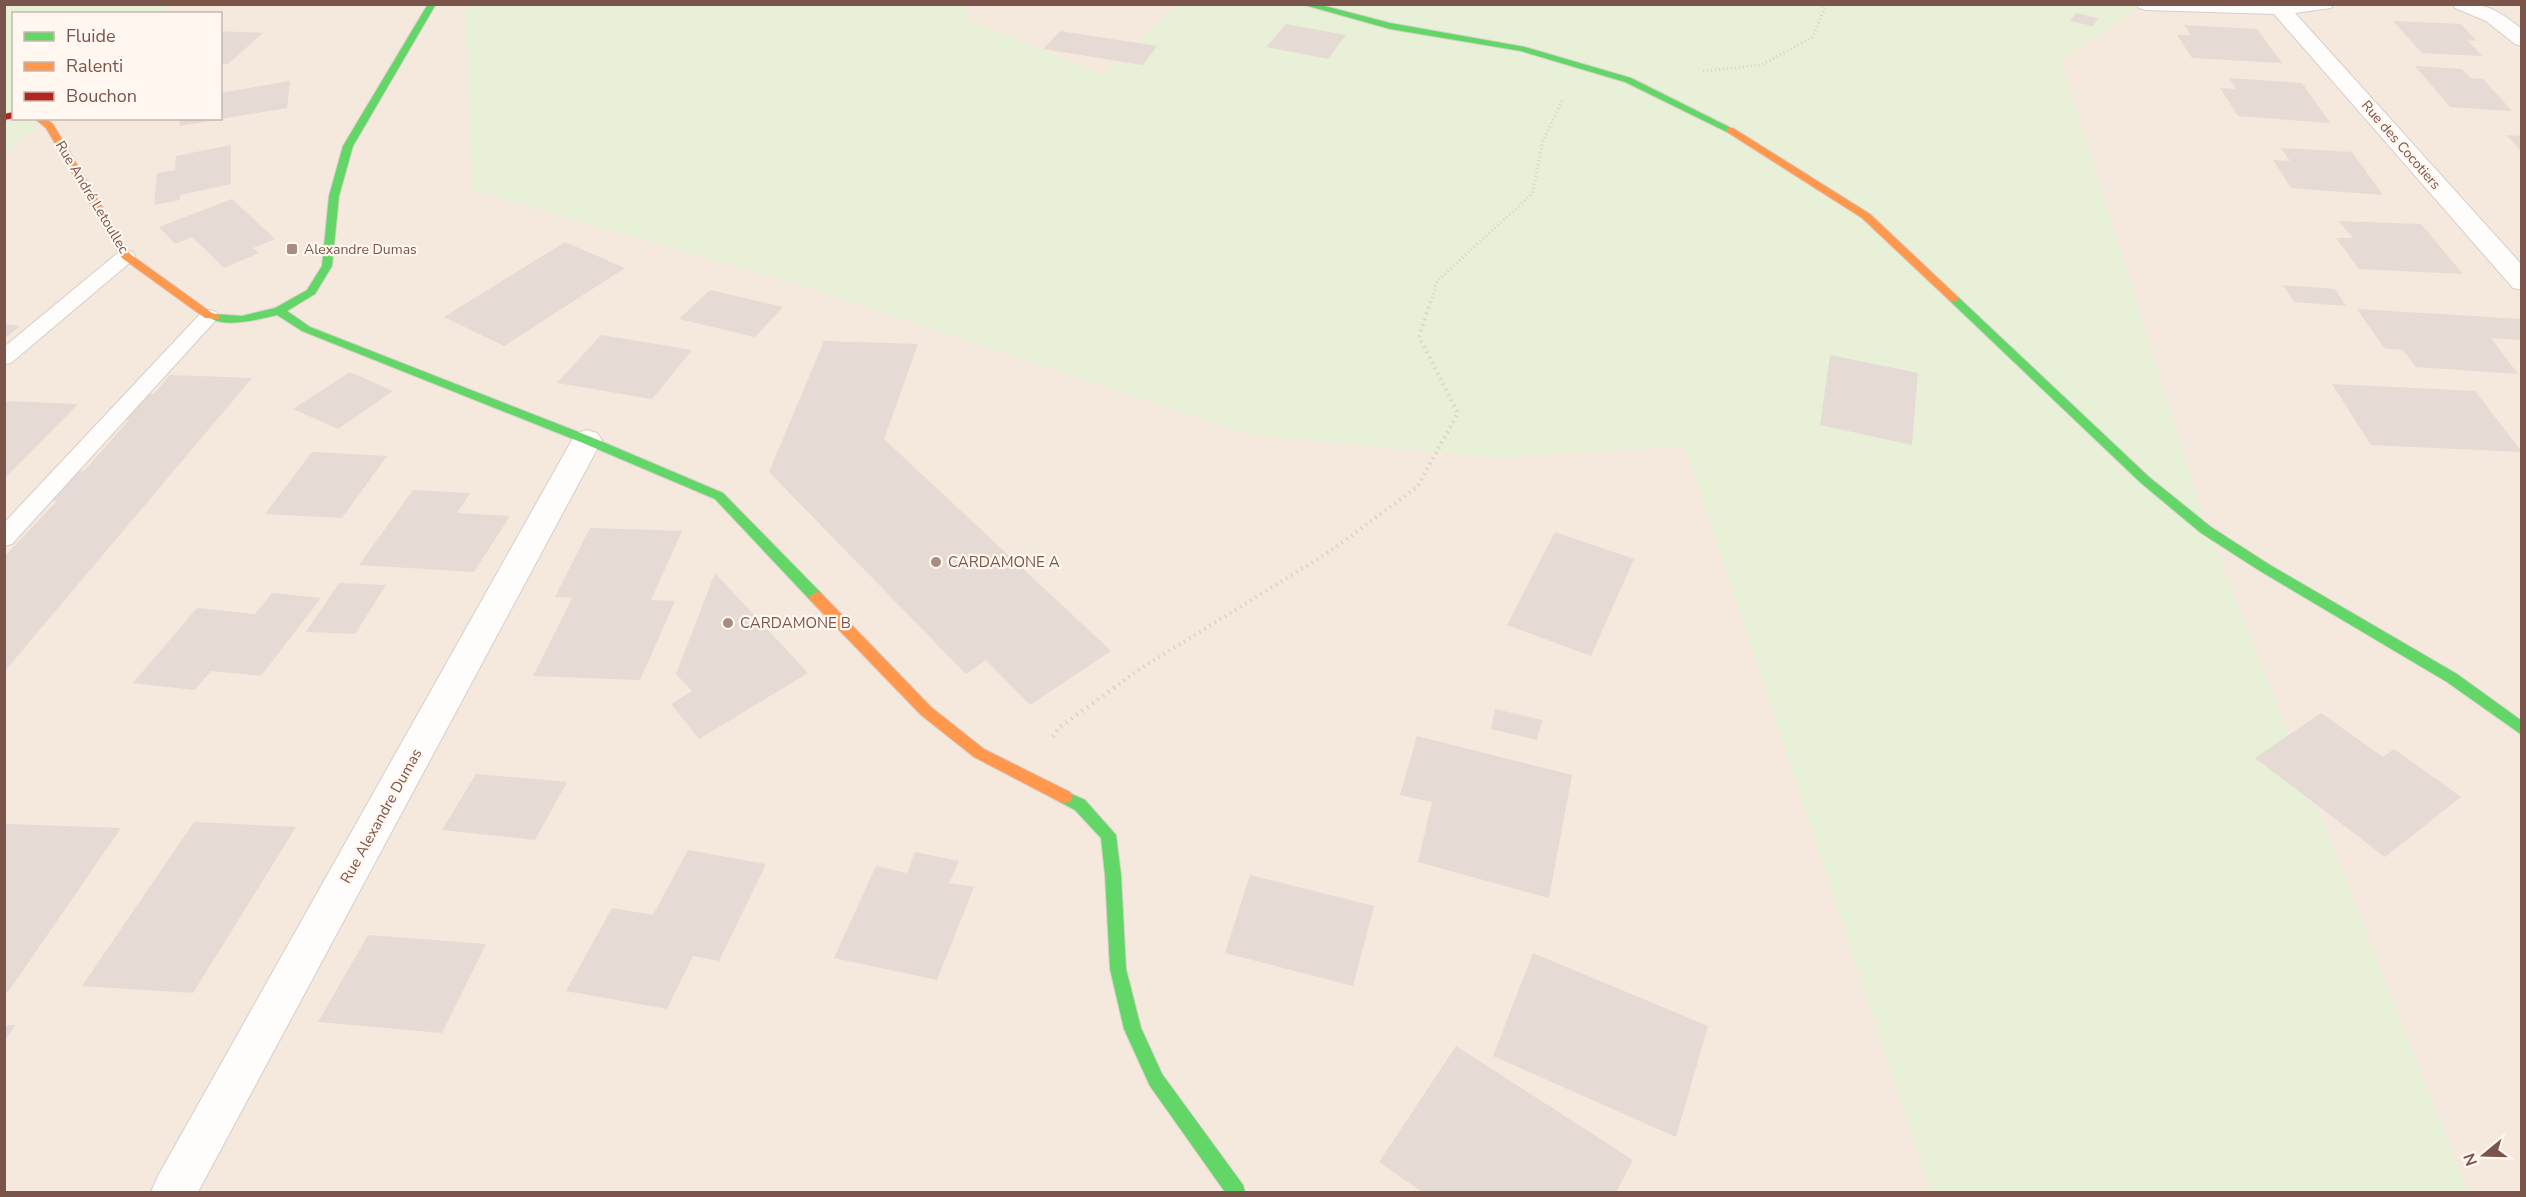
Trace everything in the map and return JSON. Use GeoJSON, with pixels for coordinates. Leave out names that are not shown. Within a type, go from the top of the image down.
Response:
{"type":"FeatureCollection","features":[{"type":"Feature","properties":{"kind":"street"},"geometry":{"type":"LineString","coordinates":[[209,316],[242,319],[279,311],[311,292],[327,266],[334,196],[348,146],[432,4]]}},
{"type":"Feature","properties":{"kind":"street"},"geometry":{"type":"LineString","coordinates":[[1305,4],[1390,26],[1522,49],[1628,80],[1741,136],[1866,216],[2145,480],[2186,514],[2228,545],[2438,669],[2522,729]]}},
{"type":"Feature","properties":{"kind":"street"},"geometry":{"type":"LineString","coordinates":[[2146,4],[2280,8],[2324,4]]}},
{"type":"Feature","properties":{"kind":"street"},"geometry":{"type":"LineString","coordinates":[[2462,4],[2493,17],[2522,40]]}},
{"type":"Feature","properties":{"kind":"street","name":"Rue des Cocotiers"},"geometry":{"type":"LineString","coordinates":[[2280,8],[2522,282]]}},
{"type":"Feature","properties":{"kind":"street","name":"Rue André Letoullec"},"geometry":{"type":"LineString","coordinates":[[41,120],[50,126],[126,256],[209,316]]}},
{"type":"Feature","properties":{"kind":"street"},"geometry":{"type":"LineString","coordinates":[[279,311],[306,329],[587,440],[719,496],[926,711],[980,753],[1080,805],[1108,835],[1113,875],[1118,969],[1133,1029],[1156,1080],[1236,1192]]}},
{"type":"Feature","properties":{"kind":"street","name":"Rue Alexandre Dumas"},"geometry":{"type":"LineString","coordinates":[[174,1192],[587,440]]}},
{"type":"Feature","properties":{"kind":"lane"},"geometry":{"type":"LineString","coordinates":[[4,357],[126,256]]}},
{"type":"Feature","properties":{"kind":"lane"},"geometry":{"type":"LineString","coordinates":[[4,538],[209,316]]}},
{"type":"Feature","properties":{"kind":"path"},"geometry":{"type":"LineString","coordinates":[[1025,776],[1059,728],[1135,672],[1329,552],[1417,487],[1458,413],[1419,337],[1437,280],[1532,194],[1544,141],[1564,99],[1628,80],[1761,65],[1813,37],[1826,4]]}},
{"type":"Feature","properties":{"kind":"shaded area"},"geometry":{"type":"Polygon","coordinates":[[[172,5],[472,5],[465,12],[472,190],[804,286],[1495,458],[1685,446],[1931,1192],[5,1192],[4,154],[43,120],[222,120],[222,12],[163,12],[172,5]]]}},
{"type":"Feature","properties":{"kind":"shaded area"},"geometry":{"type":"Polygon","coordinates":[[[965,5],[1177,5],[1102,74],[967,19],[965,5]]]}},
{"type":"Feature","properties":{"kind":"shaded area"},"geometry":{"type":"Polygon","coordinates":[[[2144,5],[2521,5],[2521,1192],[2468,1192],[2203,515],[2061,60],[2144,5]]]}},
{"type":"Feature","properties":{"kind":"green space"},"geometry":{"type":"Polygon","coordinates":[[[472,4],[965,5],[967,19],[1102,74],[1177,5],[2144,5],[2061,60],[2203,515],[2468,1192],[1931,1192],[1685,446],[1495,458],[1251,435],[804,286],[472,190],[465,12],[472,4]]]}},
{"type":"Feature","properties":{"kind":"green space"},"geometry":{"type":"Polygon","coordinates":[[[5,5],[172,5],[163,12],[12,12],[12,120],[43,120],[5,154],[5,5]]]}},
{"type":"Feature","properties":{"kind":"building"},"geometry":{"type":"Polygon","coordinates":[[[2076,13],[2098,18],[2093,26],[2070,21],[2076,13]]]}},
{"type":"Feature","properties":{"kind":"building"},"geometry":{"type":"Polygon","coordinates":[[[2393,21],[2461,24],[2477,41],[2467,40],[2482,56],[2422,53],[2393,21]]]}},
{"type":"Feature","properties":{"kind":"building"},"geometry":{"type":"Polygon","coordinates":[[[1286,24],[1346,35],[1328,59],[1266,47],[1286,24]]]}},
{"type":"Feature","properties":{"kind":"building"},"geometry":{"type":"Polygon","coordinates":[[[2184,25],[2257,29],[2282,63],[2192,58],[2177,35],[2191,35],[2184,25]]]}},
{"type":"Feature","properties":{"kind":"building"},"geometry":{"type":"Polygon","coordinates":[[[222,31],[263,33],[228,64],[222,64],[222,31]]]}},
{"type":"Feature","properties":{"kind":"building"},"geometry":{"type":"Polygon","coordinates":[[[1060,31],[1157,46],[1143,65],[1043,49],[1060,31]]]}},
{"type":"Feature","properties":{"kind":"building"},"geometry":{"type":"Polygon","coordinates":[[[2415,66],[2462,69],[2470,78],[2483,79],[2512,111],[2450,107],[2415,66]]]}},
{"type":"Feature","properties":{"kind":"building"},"geometry":{"type":"Polygon","coordinates":[[[2229,78],[2302,83],[2330,123],[2238,116],[2220,88],[2236,89],[2229,78]]]}},
{"type":"Feature","properties":{"kind":"building"},"geometry":{"type":"Polygon","coordinates":[[[290,81],[287,108],[222,119],[222,93],[290,81]]]}},
{"type":"Feature","properties":{"kind":"building"},"geometry":{"type":"Polygon","coordinates":[[[180,120],[218,120],[179,126],[180,120]]]}},
{"type":"Feature","properties":{"kind":"building"},"geometry":{"type":"Polygon","coordinates":[[[2506,135],[2522,136],[2522,152],[2506,135]]]}},
{"type":"Feature","properties":{"kind":"building"},"geometry":{"type":"Polygon","coordinates":[[[231,145],[231,184],[180,195],[180,200],[154,205],[157,173],[175,170],[176,156],[231,145]]]}},
{"type":"Feature","properties":{"kind":"building"},"geometry":{"type":"Polygon","coordinates":[[[2281,148],[2352,152],[2383,195],[2291,188],[2273,160],[2290,161],[2281,148]]]}},
{"type":"Feature","properties":{"kind":"building"},"geometry":{"type":"Polygon","coordinates":[[[232,199],[275,239],[253,248],[259,253],[224,268],[192,237],[175,244],[159,227],[232,199]]]}},
{"type":"Feature","properties":{"kind":"building"},"geometry":{"type":"Polygon","coordinates":[[[2339,221],[2421,224],[2463,274],[2359,269],[2336,238],[2353,238],[2339,221]]]}},
{"type":"Feature","properties":{"kind":"building"},"geometry":{"type":"Polygon","coordinates":[[[565,242],[625,268],[504,346],[444,317],[565,242]]]}},
{"type":"Feature","properties":{"kind":"building"},"geometry":{"type":"Polygon","coordinates":[[[2283,285],[2335,289],[2346,306],[2294,302],[2283,285]]]}},
{"type":"Feature","properties":{"kind":"building"},"geometry":{"type":"Polygon","coordinates":[[[710,290],[783,307],[755,337],[679,319],[710,290]]]}},
{"type":"Feature","properties":{"kind":"building"},"geometry":{"type":"Polygon","coordinates":[[[2357,309],[2522,319],[2522,340],[2491,338],[2518,374],[2416,367],[2403,350],[2384,348],[2357,309]]]}},
{"type":"Feature","properties":{"kind":"building"},"geometry":{"type":"Polygon","coordinates":[[[4,324],[20,326],[4,339],[4,324]]]}},
{"type":"Feature","properties":{"kind":"building"},"geometry":{"type":"Polygon","coordinates":[[[601,335],[692,350],[652,399],[557,383],[601,335]]]}},
{"type":"Feature","properties":{"kind":"building","name":"CARDAMONE A"},"geometry":{"type":"Polygon","coordinates":[[[824,341],[918,344],[884,439],[1111,651],[1030,705],[986,660],[966,674],[769,472],[824,341]]]}},
{"type":"Feature","properties":{"kind":"building"},"geometry":{"type":"Polygon","coordinates":[[[1830,355],[1918,373],[1912,445],[1820,425],[1830,355]]]}},
{"type":"Feature","properties":{"kind":"building"},"geometry":{"type":"Polygon","coordinates":[[[350,372],[393,391],[338,429],[293,409],[350,372]]]}},
{"type":"Feature","properties":{"kind":"building"},"geometry":{"type":"Polygon","coordinates":[[[170,375],[252,378],[4,672],[4,557],[57,501],[45,501],[72,470],[84,471],[129,420],[118,420],[143,393],[154,394],[170,375]]]}},
{"type":"Feature","properties":{"kind":"building"},"geometry":{"type":"Polygon","coordinates":[[[2332,384],[2475,391],[2522,452],[2371,445],[2332,384]]]}},
{"type":"Feature","properties":{"kind":"building"},"geometry":{"type":"Polygon","coordinates":[[[4,401],[78,404],[4,479],[4,401]]]}},
{"type":"Feature","properties":{"kind":"building"},"geometry":{"type":"Polygon","coordinates":[[[312,452],[387,456],[342,518],[265,514],[312,452]]]}},
{"type":"Feature","properties":{"kind":"building"},"geometry":{"type":"Polygon","coordinates":[[[413,490],[470,493],[457,513],[510,516],[474,572],[359,565],[413,490]]]}},
{"type":"Feature","properties":{"kind":"building"},"geometry":{"type":"Polygon","coordinates":[[[590,528],[682,531],[651,600],[675,601],[640,680],[533,676],[572,598],[555,597],[590,528]]]}},
{"type":"Feature","properties":{"kind":"building"},"geometry":{"type":"Polygon","coordinates":[[[1555,532],[1634,559],[1591,656],[1507,625],[1555,532]]]}},
{"type":"Feature","properties":{"kind":"building","name":"CARDAMONE B"},"geometry":{"type":"Polygon","coordinates":[[[715,573],[808,673],[699,739],[671,704],[692,691],[676,674],[715,573]]]}},
{"type":"Feature","properties":{"kind":"building"},"geometry":{"type":"Polygon","coordinates":[[[339,583],[386,585],[355,634],[306,632],[339,583]]]}},
{"type":"Feature","properties":{"kind":"building"},"geometry":{"type":"Polygon","coordinates":[[[272,593],[321,598],[261,676],[211,671],[195,690],[133,683],[197,608],[255,614],[272,593]]]}},
{"type":"Feature","properties":{"kind":"building"},"geometry":{"type":"Polygon","coordinates":[[[1495,709],[1542,720],[1537,740],[1491,729],[1495,709]]]}},
{"type":"Feature","properties":{"kind":"building"},"geometry":{"type":"Polygon","coordinates":[[[2321,713],[2383,757],[2394,749],[2461,797],[2385,857],[2255,758],[2321,713]]]}},
{"type":"Feature","properties":{"kind":"building"},"geometry":{"type":"Polygon","coordinates":[[[1417,736],[1572,775],[1549,898],[1418,862],[1432,802],[1400,795],[1417,736]]]}},
{"type":"Feature","properties":{"kind":"building"},"geometry":{"type":"Polygon","coordinates":[[[476,774],[567,782],[535,840],[442,830],[476,774]]]}},
{"type":"Feature","properties":{"kind":"building"},"geometry":{"type":"Polygon","coordinates":[[[194,822],[296,827],[193,993],[82,986],[194,822]]]}},
{"type":"Feature","properties":{"kind":"building"},"geometry":{"type":"Polygon","coordinates":[[[7,824],[121,828],[8,992],[4,992],[4,828],[7,824]]]}},
{"type":"Feature","properties":{"kind":"building"},"geometry":{"type":"Polygon","coordinates":[[[688,850],[766,864],[719,961],[693,956],[667,1009],[566,991],[612,908],[653,915],[688,850]]]}},
{"type":"Feature","properties":{"kind":"building"},"geometry":{"type":"Polygon","coordinates":[[[915,852],[959,861],[949,883],[974,887],[937,980],[834,958],[876,866],[907,873],[915,852]]]}},
{"type":"Feature","properties":{"kind":"building"},"geometry":{"type":"Polygon","coordinates":[[[1250,875],[1374,906],[1353,986],[1225,953],[1250,875]]]}},
{"type":"Feature","properties":{"kind":"building"},"geometry":{"type":"Polygon","coordinates":[[[368,935],[486,944],[442,1033],[318,1022],[368,935]]]}},
{"type":"Feature","properties":{"kind":"building"},"geometry":{"type":"Polygon","coordinates":[[[1533,953],[1708,1026],[1676,1137],[1493,1056],[1533,953]]]}},
{"type":"Feature","properties":{"kind":"building"},"geometry":{"type":"Polygon","coordinates":[[[4,1025],[15,1025],[4,1042],[4,1025]]]}},
{"type":"Feature","properties":{"kind":"building"},"geometry":{"type":"Polygon","coordinates":[[[1456,1046],[1633,1160],[1616,1192],[1422,1192],[1379,1162],[1456,1046]]]}},
{"type":"Feature","properties":{"kind":"traffic: fast"},"geometry":{"type":"LineString","coordinates":[[215,317],[242,319],[279,311],[311,292],[327,266],[334,196],[348,146],[432,4]]}},
{"type":"Feature","properties":{"kind":"traffic: fast"},"geometry":{"type":"LineString","coordinates":[[1305,4],[1390,26],[1522,49],[1628,80],[1730,130]]}},
{"type":"Feature","properties":{"kind":"traffic: fast"},"geometry":{"type":"LineString","coordinates":[[1954,299],[2145,480],[2206,530],[2265,568],[2452,678],[2522,729]]}},
{"type":"Feature","properties":{"kind":"traffic: fast"},"geometry":{"type":"LineString","coordinates":[[279,311],[306,329],[587,440],[719,496],[816,597]]}},
{"type":"Feature","properties":{"kind":"traffic: fast"},"geometry":{"type":"LineString","coordinates":[[1065,797],[1080,805],[1108,835],[1113,875],[1118,969],[1133,1029],[1156,1080],[1236,1192]]}},
{"type":"Feature","properties":{"kind":"traffic: slow"},"geometry":{"type":"LineString","coordinates":[[41,120],[50,126],[126,256],[209,316],[215,317]]}},
{"type":"Feature","properties":{"kind":"traffic: slow"},"geometry":{"type":"LineString","coordinates":[[1730,130],[1866,216],[1954,299]]}},
{"type":"Feature","properties":{"kind":"traffic: slow"},"geometry":{"type":"LineString","coordinates":[[816,597],[926,711],[979,753],[1065,797]]}},
{"type":"Feature","properties":{"kind":"traffic: jam"},"geometry":{"type":"LineString","coordinates":[[4,117],[12,115]]}},
{"type":"Feature","properties":{"kind":"place","name":"Alexandre Dumas"},"geometry":{"type":"Point","coordinates":[292,249]}},
{"type":"Feature","properties":{"kind":"place","name":"CARDAMONE A"},"geometry":{"type":"Point","coordinates":[936,562]}},
{"type":"Feature","properties":{"kind":"place","name":"CARDAMONE B"},"geometry":{"type":"Point","coordinates":[728,623]}}]}
